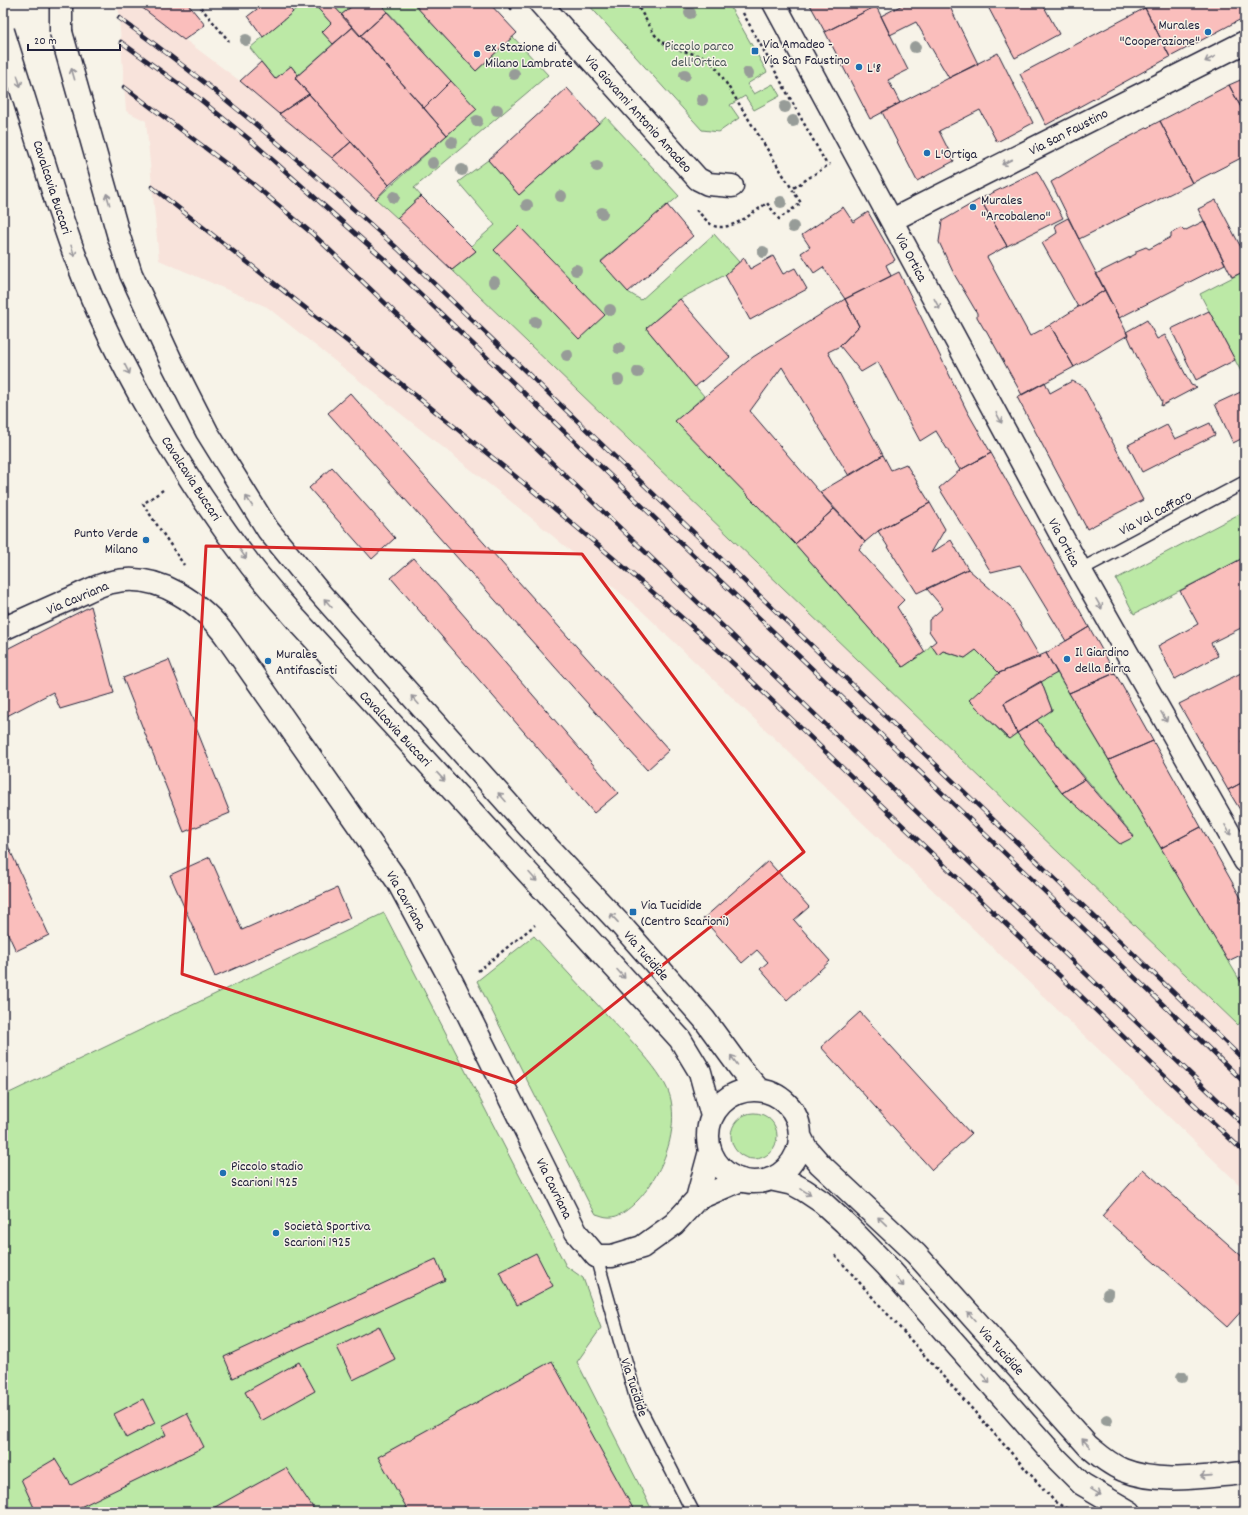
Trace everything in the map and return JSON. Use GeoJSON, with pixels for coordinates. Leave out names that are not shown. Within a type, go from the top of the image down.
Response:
{"type":"FeatureCollection","features":[{"type":"Feature","properties":{"kind":"street"},"geometry":{"type":"LineString","coordinates":[[53,3],[61,32]]}},
{"type":"Feature","properties":{"kind":"street"},"geometry":{"type":"LineString","coordinates":[[61,3],[61,32]]}},
{"type":"Feature","properties":{"kind":"street","name":"Via Giovanni Antonio Amadeo"},"geometry":{"type":"LineString","coordinates":[[540,3],[698,179],[708,184],[732,186]]}},
{"type":"Feature","properties":{"kind":"street"},"geometry":{"type":"LineString","coordinates":[[774,3],[892,220]]}},
{"type":"Feature","properties":{"kind":"street","name":"Cavalcavia Buccari"},"geometry":{"type":"LineString","coordinates":[[3,30],[56,201],[77,262],[103,322],[132,378],[189,476],[246,559],[296,619],[507,848]]}},
{"type":"Feature","properties":{"kind":"street","name":"Via Tucidide"},"geometry":{"type":"LineString","coordinates":[[61,32],[119,237],[131,274],[173,365],[207,432],[268,530],[324,598],[528,826],[621,925],[704,1019],[740,1068],[759,1090]]}},
{"type":"Feature","properties":{"kind":"street","name":"Via San Faustino"},"geometry":{"type":"LineString","coordinates":[[892,220],[1245,42]]}},
{"type":"Feature","properties":{"kind":"street","name":"Via Ortica"},"geometry":{"type":"LineString","coordinates":[[892,220],[1080,570],[1245,861]]}},
{"type":"Feature","properties":{"kind":"street","name":"Via Cavriana"},"geometry":{"type":"LineString","coordinates":[[3,629],[99,586],[125,580],[152,583],[166,587],[192,602],[214,621],[398,882],[454,986],[576,1232],[596,1256]]}},
{"type":"Feature","properties":{"kind":"street","name":"Via Tucidide"},"geometry":{"type":"LineString","coordinates":[[507,848],[680,1039],[700,1072],[712,1116]]}},
{"type":"Feature","properties":{"kind":"street","name":"Via Tucidide"},"geometry":{"type":"LineString","coordinates":[[800,1136],[797,1151],[790,1165],[779,1175],[758,1182],[741,1180],[724,1171],[714,1159],[710,1151],[708,1133],[712,1116],[720,1104],[731,1095],[748,1090],[759,1090],[775,1094],[788,1105],[798,1124],[800,1136],[806,1148],[916,1254],[1088,1446],[1107,1462],[1123,1470],[1156,1478],[1245,1473]]}},
{"type":"Feature","properties":{"kind":"street","name":"Via Tucidide"},"geometry":{"type":"LineString","coordinates":[[697,1199],[710,1151]]}},
{"type":"Feature","properties":{"kind":"street","name":"Via Tucidide"},"geometry":{"type":"LineString","coordinates":[[770,1179],[792,1184],[804,1190],[833,1212],[886,1265],[1057,1459],[1082,1484],[1130,1512]]}},
{"type":"Feature","properties":{"kind":"street"},"geometry":{"type":"LineString","coordinates":[[596,1256],[612,1256],[642,1247],[674,1224],[697,1199],[741,1180]]}},
{"type":"Feature","properties":{"kind":"lane","name":"Via Val Caffaro"},"geometry":{"type":"LineString","coordinates":[[1080,570],[1245,482]]}},
{"type":"Feature","properties":{"kind":"lane","name":"Via Tucidide"},"geometry":{"type":"LineString","coordinates":[[596,1256],[638,1405],[692,1512]]}},
{"type":"Feature","properties":{"kind":"path"},"geometry":{"type":"LineString","coordinates":[[197,3],[228,41]]}},
{"type":"Feature","properties":{"kind":"path"},"geometry":{"type":"LineString","coordinates":[[636,3],[655,35],[667,46],[707,58],[718,70],[792,189]]}},
{"type":"Feature","properties":{"kind":"path"},"geometry":{"type":"LineString","coordinates":[[742,14],[827,166]]}},
{"type":"Feature","properties":{"kind":"path"},"geometry":{"type":"LineString","coordinates":[[163,490],[143,504],[185,566]]}},
{"type":"Feature","properties":{"kind":"path"},"geometry":{"type":"LineString","coordinates":[[476,972],[535,925]]}},
{"type":"Feature","properties":{"kind":"path"},"geometry":{"type":"LineString","coordinates":[[834,1253],[1056,1502],[1074,1512]]}},
{"type":"Feature","properties":{"kind":"highlighted area"},"geometry":{"type":"Polygon","coordinates":[[[206,546],[582,554],[804,852],[515,1083],[182,974],[206,546]]]}},
{"type":"Feature","properties":{"kind":"shaded area"},"geometry":{"type":"Polygon","coordinates":[[[118,3],[136,3],[240,81],[332,158],[430,248],[1245,1032],[1245,1190],[643,612],[529,516],[267,307],[159,260],[146,121],[126,111],[118,3]]]}},
{"type":"Feature","properties":{"kind":"green space"},"geometry":{"type":"Polygon","coordinates":[[[303,3],[313,3],[331,23],[322,32],[333,44],[298,75],[291,66],[275,79],[250,48],[303,3]]]}},
{"type":"Feature","properties":{"kind":"green space"},"geometry":{"type":"Polygon","coordinates":[[[344,3],[356,3],[341,15],[336,9],[344,3]]]}},
{"type":"Feature","properties":{"kind":"green space"},"geometry":{"type":"Polygon","coordinates":[[[380,3],[413,3],[476,71],[513,37],[548,75],[414,188],[421,196],[397,218],[376,199],[476,109],[380,3]]]}},
{"type":"Feature","properties":{"kind":"green space","name":"Piccolo parco dell'Ortica"},"geometry":{"type":"Polygon","coordinates":[[[587,3],[728,3],[767,72],[747,84],[754,94],[773,84],[780,96],[754,110],[745,96],[730,105],[739,118],[719,132],[702,130],[587,3]]]}},
{"type":"Feature","properties":{"kind":"green space"},"geometry":{"type":"Polygon","coordinates":[[[606,117],[679,196],[601,261],[628,292],[641,300],[714,234],[739,262],[725,275],[680,299],[646,328],[704,396],[676,421],[795,544],[903,667],[925,652],[931,645],[938,655],[943,651],[965,658],[976,650],[999,673],[970,701],[1008,739],[1017,733],[1062,793],[1120,844],[1134,836],[1037,720],[1052,710],[1041,681],[1057,673],[1245,989],[1245,1017],[1238,1025],[452,270],[476,251],[471,246],[495,225],[458,182],[488,160],[519,195],[606,117]]]}},
{"type":"Feature","properties":{"kind":"green space"},"geometry":{"type":"Polygon","coordinates":[[[1245,271],[1245,379],[1200,294],[1245,271]]]}},
{"type":"Feature","properties":{"kind":"green space"},"geometry":{"type":"Polygon","coordinates":[[[1245,511],[1245,557],[1134,614],[1116,579],[1245,511]]]}},
{"type":"Feature","properties":{"kind":"green space","name":"Società Sportiva Scarioni 1925"},"geometry":{"type":"Polygon","coordinates":[[[384,913],[566,1266],[583,1278],[601,1328],[577,1362],[653,1512],[3,1512],[3,1096],[384,913]]]}},
{"type":"Feature","properties":{"kind":"green space"},"geometry":{"type":"Polygon","coordinates":[[[534,936],[634,1043],[653,1066],[668,1089],[672,1112],[671,1135],[660,1168],[648,1188],[636,1203],[625,1212],[613,1217],[606,1217],[596,1214],[588,1201],[477,981],[534,936]]]}},
{"type":"Feature","properties":{"kind":"green space"},"geometry":{"type":"Polygon","coordinates":[[[749,1113],[759,1113],[767,1117],[773,1123],[777,1131],[777,1141],[773,1149],[767,1155],[759,1159],[749,1159],[741,1155],[735,1149],[731,1141],[731,1131],[735,1123],[741,1117],[749,1113]]]}},
{"type":"Feature","properties":{"kind":"building"},"geometry":{"type":"Polygon","coordinates":[[[136,3],[187,3],[205,25],[184,40],[136,3]]]}},
{"type":"Feature","properties":{"kind":"building"},"geometry":{"type":"Polygon","coordinates":[[[265,3],[285,3],[293,12],[263,37],[248,16],[265,3]]]}},
{"type":"Feature","properties":{"kind":"building"},"geometry":{"type":"Polygon","coordinates":[[[313,3],[331,3],[353,27],[333,44],[322,32],[331,23],[313,3]]]}},
{"type":"Feature","properties":{"kind":"building"},"geometry":{"type":"Polygon","coordinates":[[[356,3],[380,3],[387,12],[360,36],[341,15],[356,3]]]}},
{"type":"Feature","properties":{"kind":"building","name":"ex Stazione di Milano Lambrate"},"geometry":{"type":"Polygon","coordinates":[[[413,3],[489,3],[517,33],[476,71],[413,3]]]}},
{"type":"Feature","properties":{"kind":"building"},"geometry":{"type":"Polygon","coordinates":[[[809,3],[874,3],[876,6],[825,32],[809,3]]]}},
{"type":"Feature","properties":{"kind":"building"},"geometry":{"type":"Polygon","coordinates":[[[906,3],[948,3],[978,64],[949,78],[916,22],[890,35],[881,16],[906,3]]]}},
{"type":"Feature","properties":{"kind":"building"},"geometry":{"type":"Polygon","coordinates":[[[986,3],[1042,3],[1059,34],[1015,58],[986,3]]]}},
{"type":"Feature","properties":{"kind":"building"},"geometry":{"type":"Polygon","coordinates":[[[1154,3],[1245,3],[1245,17],[1170,57],[1145,8],[1154,3]]]}},
{"type":"Feature","properties":{"kind":"building"},"geometry":{"type":"Polygon","coordinates":[[[876,6],[908,70],[888,80],[900,103],[870,119],[825,32],[876,6]]]}},
{"type":"Feature","properties":{"kind":"building"},"geometry":{"type":"Polygon","coordinates":[[[1145,8],[1170,57],[1046,125],[1020,74],[1145,8]]]}},
{"type":"Feature","properties":{"kind":"building"},"geometry":{"type":"Polygon","coordinates":[[[387,12],[451,81],[424,108],[360,36],[387,12]]]}},
{"type":"Feature","properties":{"kind":"building"},"geometry":{"type":"Polygon","coordinates":[[[353,27],[447,135],[389,185],[295,78],[353,27]]]}},
{"type":"Feature","properties":{"kind":"building"},"geometry":{"type":"Polygon","coordinates":[[[998,53],[1033,123],[997,142],[980,110],[939,131],[954,161],[917,181],[882,112],[998,53]]]}},
{"type":"Feature","properties":{"kind":"building"},"geometry":{"type":"Polygon","coordinates":[[[261,62],[275,79],[291,66],[298,75],[295,78],[309,94],[279,114],[240,81],[261,62]]]}},
{"type":"Feature","properties":{"kind":"building"},"geometry":{"type":"Polygon","coordinates":[[[1245,78],[1245,115],[1229,85],[1245,78]]]}},
{"type":"Feature","properties":{"kind":"building"},"geometry":{"type":"Polygon","coordinates":[[[451,81],[477,109],[447,135],[424,108],[451,81]]]}},
{"type":"Feature","properties":{"kind":"building"},"geometry":{"type":"Polygon","coordinates":[[[1229,85],[1245,115],[1245,156],[1192,183],[1160,121],[1229,85]]]}},
{"type":"Feature","properties":{"kind":"building"},"geometry":{"type":"Polygon","coordinates":[[[567,88],[599,123],[519,195],[488,160],[567,88]]]}},
{"type":"Feature","properties":{"kind":"building"},"geometry":{"type":"Polygon","coordinates":[[[309,94],[351,142],[332,158],[279,114],[309,94]]]}},
{"type":"Feature","properties":{"kind":"building"},"geometry":{"type":"Polygon","coordinates":[[[1160,121],[1192,183],[1079,239],[1051,182],[1112,146],[1160,121]]]}},
{"type":"Feature","properties":{"kind":"building"},"geometry":{"type":"Polygon","coordinates":[[[351,142],[389,185],[376,199],[332,158],[351,142]]]}},
{"type":"Feature","properties":{"kind":"building"},"geometry":{"type":"Polygon","coordinates":[[[1037,171],[1063,218],[1007,246],[980,199],[1037,171]]]}},
{"type":"Feature","properties":{"kind":"building"},"geometry":{"type":"Polygon","coordinates":[[[421,196],[476,251],[452,270],[397,218],[421,196]]]}},
{"type":"Feature","properties":{"kind":"building"},"geometry":{"type":"Polygon","coordinates":[[[980,199],[1007,246],[987,257],[1030,336],[1050,325],[1074,367],[1022,395],[986,330],[977,317],[977,313],[954,274],[939,242],[942,221],[980,199]]]}},
{"type":"Feature","properties":{"kind":"building"},"geometry":{"type":"Polygon","coordinates":[[[1216,200],[1245,255],[1245,271],[1232,277],[1198,209],[1216,200]]]}},
{"type":"Feature","properties":{"kind":"building"},"geometry":{"type":"Polygon","coordinates":[[[667,205],[693,236],[628,292],[601,262],[667,205]]]}},
{"type":"Feature","properties":{"kind":"building"},"geometry":{"type":"Polygon","coordinates":[[[843,207],[853,222],[868,212],[895,260],[886,265],[891,276],[845,299],[823,267],[814,273],[801,253],[810,247],[802,235],[843,207]]]}},
{"type":"Feature","properties":{"kind":"building"},"geometry":{"type":"Polygon","coordinates":[[[1068,218],[1105,290],[1078,307],[1042,243],[1057,233],[1055,225],[1068,218]]]}},
{"type":"Feature","properties":{"kind":"building"},"geometry":{"type":"Polygon","coordinates":[[[1204,221],[1225,264],[1119,318],[1096,274],[1136,254],[1136,251],[1146,247],[1149,249],[1171,237],[1171,233],[1181,228],[1184,231],[1204,221]]]}},
{"type":"Feature","properties":{"kind":"building"},"geometry":{"type":"Polygon","coordinates":[[[519,226],[605,315],[579,339],[494,250],[519,226]]]}},
{"type":"Feature","properties":{"kind":"building"},"geometry":{"type":"Polygon","coordinates":[[[773,256],[783,274],[795,268],[807,289],[750,320],[725,275],[744,258],[750,269],[773,256]]]}},
{"type":"Feature","properties":{"kind":"building"},"geometry":{"type":"Polygon","coordinates":[[[899,272],[967,411],[991,453],[960,470],[936,431],[920,441],[878,362],[861,372],[840,346],[859,326],[845,299],[899,272]]]}},
{"type":"Feature","properties":{"kind":"building"},"geometry":{"type":"Polygon","coordinates":[[[1105,290],[1128,335],[1074,367],[1050,325],[1105,290]]]}},
{"type":"Feature","properties":{"kind":"building"},"geometry":{"type":"Polygon","coordinates":[[[680,299],[730,357],[695,387],[646,328],[680,299]]]}},
{"type":"Feature","properties":{"kind":"building"},"geometry":{"type":"Polygon","coordinates":[[[845,299],[859,326],[840,346],[828,352],[883,455],[849,476],[782,367],[750,411],[834,509],[795,544],[675,421],[753,357],[845,299]]]}},
{"type":"Feature","properties":{"kind":"building"},"geometry":{"type":"Polygon","coordinates":[[[1209,311],[1235,360],[1196,380],[1171,329],[1209,311]]]}},
{"type":"Feature","properties":{"kind":"building"},"geometry":{"type":"Polygon","coordinates":[[[1147,320],[1157,339],[1165,335],[1191,385],[1197,387],[1161,406],[1162,401],[1138,359],[1126,332],[1147,320]]]}},
{"type":"Feature","properties":{"kind":"building"},"geometry":{"type":"Polygon","coordinates":[[[1072,381],[1083,386],[1143,500],[1087,529],[1017,397],[1045,382],[1050,393],[1072,381]]]}},
{"type":"Feature","properties":{"kind":"building"},"geometry":{"type":"Polygon","coordinates":[[[1245,390],[1245,437],[1233,443],[1215,404],[1245,390]]]}},
{"type":"Feature","properties":{"kind":"building"},"geometry":{"type":"Polygon","coordinates":[[[350,393],[669,750],[647,770],[328,413],[350,393]]]}},
{"type":"Feature","properties":{"kind":"building"},"geometry":{"type":"Polygon","coordinates":[[[1210,423],[1215,435],[1142,472],[1128,445],[1167,425],[1175,439],[1210,423]]]}},
{"type":"Feature","properties":{"kind":"building"},"geometry":{"type":"Polygon","coordinates":[[[991,453],[1089,627],[1066,641],[1020,565],[991,572],[939,488],[960,470],[991,453]]]}},
{"type":"Feature","properties":{"kind":"building"},"geometry":{"type":"Polygon","coordinates":[[[883,455],[891,470],[906,464],[930,503],[878,531],[865,542],[820,492],[883,455]]]}},
{"type":"Feature","properties":{"kind":"building"},"geometry":{"type":"Polygon","coordinates":[[[332,467],[395,538],[372,559],[309,488],[332,467]]]}},
{"type":"Feature","properties":{"kind":"building"},"geometry":{"type":"Polygon","coordinates":[[[930,503],[945,529],[931,553],[951,540],[968,569],[917,593],[878,531],[930,503]]]}},
{"type":"Feature","properties":{"kind":"building"},"geometry":{"type":"Polygon","coordinates":[[[834,509],[865,542],[859,550],[904,600],[897,607],[925,652],[903,667],[795,544],[834,509]]]}},
{"type":"Feature","properties":{"kind":"building"},"geometry":{"type":"Polygon","coordinates":[[[1245,557],[1245,626],[1211,643],[1218,656],[1175,679],[1158,646],[1198,624],[1180,591],[1245,557]]]}},
{"type":"Feature","properties":{"kind":"building"},"geometry":{"type":"Polygon","coordinates":[[[414,558],[618,793],[594,813],[391,578],[414,558]]]}},
{"type":"Feature","properties":{"kind":"building"},"geometry":{"type":"Polygon","coordinates":[[[968,569],[1010,606],[1040,657],[999,673],[976,650],[965,658],[943,651],[938,655],[931,645],[936,641],[929,631],[929,620],[943,608],[927,589],[968,569]]]}},
{"type":"Feature","properties":{"kind":"building"},"geometry":{"type":"Polygon","coordinates":[[[3,600],[9,614],[3,616],[3,600]]]}},
{"type":"Feature","properties":{"kind":"building"},"geometry":{"type":"Polygon","coordinates":[[[91,606],[114,693],[60,709],[53,692],[3,718],[3,651],[91,606]]]}},
{"type":"Feature","properties":{"kind":"building"},"geometry":{"type":"Polygon","coordinates":[[[1089,627],[1115,673],[1069,693],[1046,653],[1089,627]]]}},
{"type":"Feature","properties":{"kind":"building"},"geometry":{"type":"Polygon","coordinates":[[[1046,653],[1057,673],[1004,703],[1017,733],[1009,739],[969,700],[999,673],[1046,653]]]}},
{"type":"Feature","properties":{"kind":"building"},"geometry":{"type":"Polygon","coordinates":[[[169,660],[230,813],[184,832],[123,678],[169,660]]]}},
{"type":"Feature","properties":{"kind":"building"},"geometry":{"type":"Polygon","coordinates":[[[1245,671],[1245,739],[1241,741],[1245,749],[1245,781],[1228,790],[1179,704],[1245,671]]]}},
{"type":"Feature","properties":{"kind":"building"},"geometry":{"type":"Polygon","coordinates":[[[1115,673],[1153,741],[1109,760],[1069,693],[1115,673]]]}},
{"type":"Feature","properties":{"kind":"building"},"geometry":{"type":"Polygon","coordinates":[[[1041,681],[1052,710],[1017,733],[1004,703],[1041,681]]]}},
{"type":"Feature","properties":{"kind":"building"},"geometry":{"type":"Polygon","coordinates":[[[1037,720],[1085,779],[1062,793],[1017,733],[1037,720]]]}},
{"type":"Feature","properties":{"kind":"building"},"geometry":{"type":"Polygon","coordinates":[[[1153,741],[1201,827],[1161,848],[1109,760],[1153,741]]]}},
{"type":"Feature","properties":{"kind":"building"},"geometry":{"type":"Polygon","coordinates":[[[1085,779],[1134,837],[1120,844],[1062,793],[1085,779]]]}},
{"type":"Feature","properties":{"kind":"building"},"geometry":{"type":"Polygon","coordinates":[[[1245,781],[1245,818],[1228,790],[1245,781]]]}},
{"type":"Feature","properties":{"kind":"building"},"geometry":{"type":"Polygon","coordinates":[[[1201,827],[1245,905],[1245,953],[1228,961],[1161,848],[1201,827]]]}},
{"type":"Feature","properties":{"kind":"building"},"geometry":{"type":"Polygon","coordinates":[[[3,835],[49,935],[16,951],[3,923],[3,835]]]}},
{"type":"Feature","properties":{"kind":"building"},"geometry":{"type":"Polygon","coordinates":[[[210,857],[242,930],[337,888],[350,918],[215,977],[170,875],[210,857]]]}},
{"type":"Feature","properties":{"kind":"building"},"geometry":{"type":"Polygon","coordinates":[[[768,861],[809,907],[794,920],[830,961],[787,1000],[760,969],[768,962],[757,950],[742,963],[703,919],[768,861]]]}},
{"type":"Feature","properties":{"kind":"building"},"geometry":{"type":"Polygon","coordinates":[[[1245,975],[1245,989],[1239,978],[1245,975]]]}},
{"type":"Feature","properties":{"kind":"building"},"geometry":{"type":"Polygon","coordinates":[[[860,1012],[971,1134],[932,1170],[821,1047],[860,1012]]]}},
{"type":"Feature","properties":{"kind":"building"},"geometry":{"type":"Polygon","coordinates":[[[1143,1169],[1245,1259],[1245,1307],[1227,1327],[1102,1216],[1143,1169]]]}},
{"type":"Feature","properties":{"kind":"building"},"geometry":{"type":"Polygon","coordinates":[[[536,1253],[553,1286],[517,1305],[499,1272],[536,1253]]]}},
{"type":"Feature","properties":{"kind":"building"},"geometry":{"type":"Polygon","coordinates":[[[436,1259],[445,1280],[233,1378],[224,1357],[436,1259]]]}},
{"type":"Feature","properties":{"kind":"building"},"geometry":{"type":"Polygon","coordinates":[[[379,1326],[395,1359],[353,1380],[337,1347],[379,1326]]]}},
{"type":"Feature","properties":{"kind":"building"},"geometry":{"type":"Polygon","coordinates":[[[552,1361],[635,1512],[409,1512],[378,1457],[552,1361]]]}},
{"type":"Feature","properties":{"kind":"building"},"geometry":{"type":"Polygon","coordinates":[[[299,1362],[315,1391],[261,1421],[245,1392],[299,1362]]]}},
{"type":"Feature","properties":{"kind":"building"},"geometry":{"type":"Polygon","coordinates":[[[143,1399],[155,1423],[126,1438],[114,1414],[143,1399]]]}},
{"type":"Feature","properties":{"kind":"building"},"geometry":{"type":"Polygon","coordinates":[[[187,1413],[204,1447],[70,1512],[36,1512],[21,1479],[55,1459],[71,1485],[166,1435],[162,1426],[187,1413]]]}},
{"type":"Feature","properties":{"kind":"building"},"geometry":{"type":"Polygon","coordinates":[[[286,1468],[314,1509],[309,1512],[206,1512],[286,1468]]]}},
{"type":"Feature","properties":{"kind":"railway"},"geometry":{"type":"LineString","coordinates":[[119,18],[226,100],[397,248],[1245,1061]]}},
{"type":"Feature","properties":{"kind":"railway"},"geometry":{"type":"LineString","coordinates":[[121,42],[197,97],[249,139],[383,258],[1245,1083]]}},
{"type":"Feature","properties":{"kind":"railway"},"geometry":{"type":"LineString","coordinates":[[124,87],[252,183],[315,236],[1245,1126]]}},
{"type":"Feature","properties":{"kind":"railway"},"geometry":{"type":"LineString","coordinates":[[152,187],[448,421],[594,541],[665,603],[736,666],[1245,1153]]}},
{"type":"Feature","properties":{"kind":"place","name":"Murales \"Cooperazione\""},"geometry":{"type":"Point","coordinates":[1208,32]}},
{"type":"Feature","properties":{"kind":"place","name":"Via Amadeo - Via San Faustino"},"geometry":{"type":"Point","coordinates":[755,51]}},
{"type":"Feature","properties":{"kind":"place","name":"ex Stazione di Milano Lambrate"},"geometry":{"type":"Point","coordinates":[477,54]}},
{"type":"Feature","properties":{"kind":"place","name":"L'8"},"geometry":{"type":"Point","coordinates":[859,67]}},
{"type":"Feature","properties":{"kind":"place","name":"L'Ortiga"},"geometry":{"type":"Point","coordinates":[927,153]}},
{"type":"Feature","properties":{"kind":"place","name":"Murales \"Arcobaleno\""},"geometry":{"type":"Point","coordinates":[973,207]}},
{"type":"Feature","properties":{"kind":"place","name":"Punto Verde Milano"},"geometry":{"type":"Point","coordinates":[146,540]}},
{"type":"Feature","properties":{"kind":"place","name":"Il Giardino della Birra"},"geometry":{"type":"Point","coordinates":[1067,659]}},
{"type":"Feature","properties":{"kind":"place","name":"Murales Antifascisti"},"geometry":{"type":"Point","coordinates":[268,661]}},
{"type":"Feature","properties":{"kind":"place","name":"Via Tucidide (Centro Scarioni)"},"geometry":{"type":"Point","coordinates":[633,912]}},
{"type":"Feature","properties":{"kind":"place","name":"Piccolo stadio Scarioni 1925"},"geometry":{"type":"Point","coordinates":[223,1173]}},
{"type":"Feature","properties":{"kind":"place","name":"Società Sportiva Scarioni 1925"},"geometry":{"type":"Point","coordinates":[276,1233]}}]}
